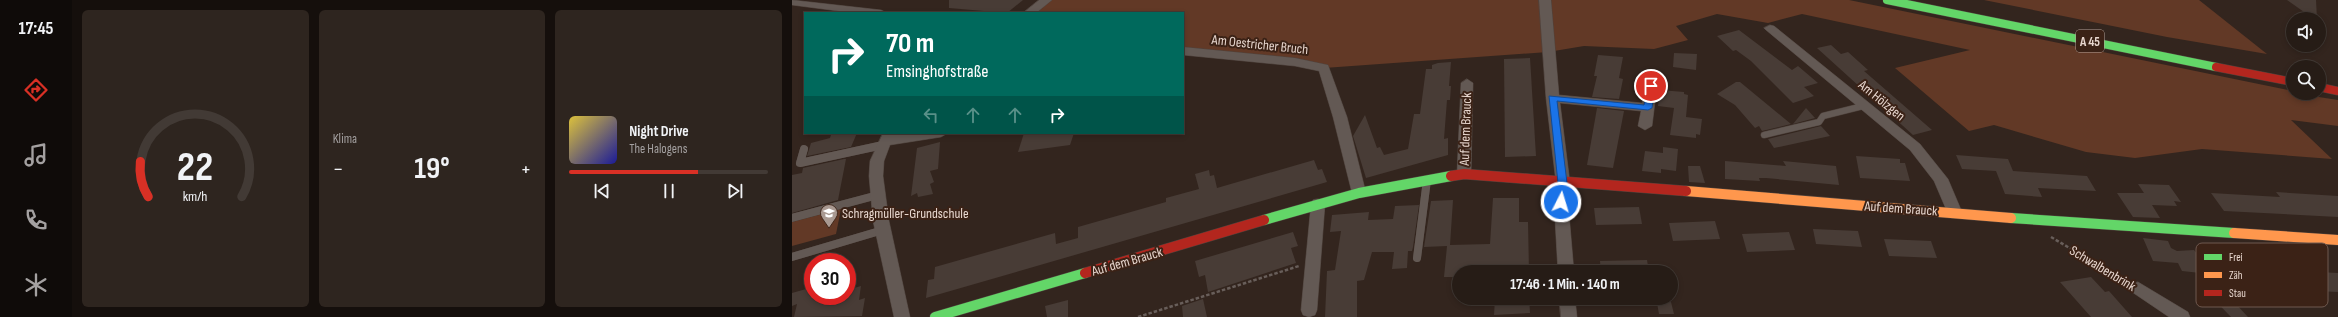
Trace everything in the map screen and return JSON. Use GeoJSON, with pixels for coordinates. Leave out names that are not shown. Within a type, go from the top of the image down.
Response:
{"type":"FeatureCollection","features":[{"type":"Feature","properties":{"kind":"main road","name":"A 45"},"geometry":{"type":"LineString","coordinates":[[1887,0],[2286,81]]}},
{"type":"Feature","properties":{"kind":"main road"},"geometry":{"type":"LineString","coordinates":[[2326,88],[2338,91]]}},
{"type":"Feature","properties":{"kind":"main road","name":"Auf dem Brauck"},"geometry":{"type":"LineString","coordinates":[[935,317],[1318,204],[1359,193],[1464,174],[1563,183],[1954,212],[2023,219],[2338,240]]}},
{"type":"Feature","properties":{"kind":"street"},"geometry":{"type":"LineString","coordinates":[[1031,12],[1046,0]]}},
{"type":"Feature","properties":{"kind":"street"},"geometry":{"type":"LineString","coordinates":[[1545,0],[1552,98],[1563,183],[1561,202],[1566,265]]}},
{"type":"Feature","properties":{"kind":"street"},"geometry":{"type":"LineString","coordinates":[[793,4],[871,12]]}},
{"type":"Feature","properties":{"kind":"street","name":"Am Hölzgen"},"geometry":{"type":"LineString","coordinates":[[1770,28],[1863,106],[1915,147],[1941,178],[1954,212]]}},
{"type":"Feature","properties":{"kind":"street","name":"Am Oestricher Bruch"},"geometry":{"type":"LineString","coordinates":[[1184,51],[1295,62],[1324,68],[1340,117],[1359,193]]}},
{"type":"Feature","properties":{"kind":"street","name":"Auf dem Brauck"},"geometry":{"type":"LineString","coordinates":[[1464,174],[1466,83]]}},
{"type":"Feature","properties":{"kind":"street"},"geometry":{"type":"LineString","coordinates":[[1645,126],[1651,86]]}},
{"type":"Feature","properties":{"kind":"street"},"geometry":{"type":"LineString","coordinates":[[1552,98],[1648,108]]}},
{"type":"Feature","properties":{"kind":"street"},"geometry":{"type":"LineString","coordinates":[[902,317],[883,230],[878,195],[877,161],[886,139],[931,134]]}},
{"type":"Feature","properties":{"kind":"street"},"geometry":{"type":"LineString","coordinates":[[1309,310],[1318,204]]}},
{"type":"Feature","properties":{"kind":"street","name":"Schwalbenbrink"},"geometry":{"type":"LineString","coordinates":[[2138,288],[2182,317]]}},
{"type":"Feature","properties":{"kind":"street"},"geometry":{"type":"LineString","coordinates":[[1567,305],[1568,317]]}},
{"type":"Feature","properties":{"kind":"lane"},"geometry":{"type":"LineString","coordinates":[[1764,135],[1819,122],[1823,116],[1863,106]]}},
{"type":"Feature","properties":{"kind":"lane"},"geometry":{"type":"LineString","coordinates":[[804,149],[800,163],[886,139]]}},
{"type":"Feature","properties":{"kind":"lane"},"geometry":{"type":"LineString","coordinates":[[1418,258],[1427,180]]}},
{"type":"Feature","properties":{"kind":"lane"},"geometry":{"type":"LineString","coordinates":[[792,218],[878,195]]}},
{"type":"Feature","properties":{"kind":"lane"},"geometry":{"type":"LineString","coordinates":[[792,258],[883,230]]}},
{"type":"Feature","properties":{"kind":"path","name":"Schwalbenbrink"},"geometry":{"type":"LineString","coordinates":[[2045,234],[2138,288]]}},
{"type":"Feature","properties":{"kind":"path"},"geometry":{"type":"LineString","coordinates":[[1138,317],[1313,262]]}},
{"type":"Feature","properties":{"kind":"shaded area"},"geometry":{"type":"Polygon","coordinates":[[[1046,0],[1849,0],[2286,90],[2286,100],[2326,100],[2326,98],[2338,100],[2338,126],[2291,120],[2332,159],[2202,149],[2135,158],[2086,152],[1994,125],[1969,131],[1895,68],[1970,50],[1802,14],[1768,23],[1717,14],[1676,26],[1688,40],[1654,49],[1584,46],[1548,52],[1324,68],[1184,51],[1184,12],[1030,12],[1046,0]]]}},
{"type":"Feature","properties":{"kind":"shaded area"},"geometry":{"type":"Polygon","coordinates":[[[1984,0],[2199,0],[2267,54],[2167,37],[1984,0]]]}},
{"type":"Feature","properties":{"kind":"shaded area"},"geometry":{"type":"Polygon","coordinates":[[[841,209],[836,234],[792,246],[792,222],[841,209]]]}},
{"type":"Feature","properties":{"kind":"building"},"geometry":{"type":"Polygon","coordinates":[[[949,0],[1023,0],[1008,12],[949,8],[949,0]]]}},
{"type":"Feature","properties":{"kind":"building"},"geometry":{"type":"Polygon","coordinates":[[[2287,0],[2316,0],[2317,12],[2304,12],[2287,0]]]}},
{"type":"Feature","properties":{"kind":"building"},"geometry":{"type":"Polygon","coordinates":[[[1739,30],[1792,70],[1798,66],[1818,83],[1804,87],[1814,96],[1793,103],[1751,61],[1736,50],[1733,51],[1717,36],[1739,30]]]}},
{"type":"Feature","properties":{"kind":"building"},"geometry":{"type":"Polygon","coordinates":[[[1831,45],[1841,54],[1848,52],[1868,70],[1864,71],[1932,130],[1913,135],[1817,48],[1831,45]]]}},
{"type":"Feature","properties":{"kind":"building"},"geometry":{"type":"Polygon","coordinates":[[[1674,53],[1697,54],[1696,70],[1673,67],[1674,53]]]}},
{"type":"Feature","properties":{"kind":"building"},"geometry":{"type":"Polygon","coordinates":[[[1598,55],[1623,57],[1619,78],[1623,79],[1619,99],[1592,97],[1597,76],[1594,76],[1598,55]]]}},
{"type":"Feature","properties":{"kind":"building"},"geometry":{"type":"Polygon","coordinates":[[[1530,58],[1536,156],[1505,157],[1504,59],[1530,58]]]}},
{"type":"Feature","properties":{"kind":"building"},"geometry":{"type":"Polygon","coordinates":[[[1451,62],[1449,86],[1451,86],[1450,100],[1447,100],[1444,139],[1448,138],[1448,155],[1366,178],[1353,136],[1365,115],[1377,148],[1380,147],[1384,155],[1408,149],[1414,114],[1420,114],[1426,69],[1432,69],[1432,65],[1438,63],[1451,62]]]}},
{"type":"Feature","properties":{"kind":"building"},"geometry":{"type":"Polygon","coordinates":[[[1736,82],[1740,82],[1791,124],[1762,131],[1759,126],[1755,128],[1735,105],[1717,94],[1736,82]]]}},
{"type":"Feature","properties":{"kind":"building"},"geometry":{"type":"Polygon","coordinates":[[[1660,90],[1684,92],[1684,94],[1688,95],[1686,117],[1702,119],[1700,135],[1696,134],[1696,138],[1670,135],[1674,108],[1658,106],[1660,90]]]}},
{"type":"Feature","properties":{"kind":"building"},"geometry":{"type":"Polygon","coordinates":[[[1597,108],[1624,111],[1613,168],[1587,165],[1597,108]]]}},
{"type":"Feature","properties":{"kind":"building"},"geometry":{"type":"Polygon","coordinates":[[[1806,108],[1815,118],[1793,124],[1806,108]]]}},
{"type":"Feature","properties":{"kind":"building"},"geometry":{"type":"Polygon","coordinates":[[[1821,126],[1830,136],[1774,148],[1768,139],[1821,126]]]}},
{"type":"Feature","properties":{"kind":"building"},"geometry":{"type":"Polygon","coordinates":[[[857,134],[851,147],[807,156],[811,143],[830,138],[831,135],[857,134]]]}},
{"type":"Feature","properties":{"kind":"building"},"geometry":{"type":"Polygon","coordinates":[[[1024,134],[1074,134],[1070,145],[1018,152],[1024,134]]]}},
{"type":"Feature","properties":{"kind":"building"},"geometry":{"type":"Polygon","coordinates":[[[940,142],[938,169],[930,171],[934,182],[930,184],[933,194],[918,197],[917,193],[911,196],[917,148],[940,142]]]}},
{"type":"Feature","properties":{"kind":"building"},"geometry":{"type":"Polygon","coordinates":[[[1663,147],[1678,149],[1676,171],[1661,169],[1661,173],[1642,171],[1645,151],[1663,153],[1663,147]]]}},
{"type":"Feature","properties":{"kind":"building"},"geometry":{"type":"Polygon","coordinates":[[[1956,155],[2008,159],[2013,171],[2087,176],[2096,191],[2038,188],[2042,197],[2005,194],[1996,171],[1962,169],[1956,155]]]}},
{"type":"Feature","properties":{"kind":"building"},"geometry":{"type":"Polygon","coordinates":[[[1856,156],[1900,159],[1900,163],[1905,163],[1910,181],[1860,178],[1856,156]]]}},
{"type":"Feature","properties":{"kind":"building"},"geometry":{"type":"Polygon","coordinates":[[[846,159],[838,200],[792,213],[792,175],[802,173],[803,168],[846,159]]]}},
{"type":"Feature","properties":{"kind":"building"},"geometry":{"type":"Polygon","coordinates":[[[1314,160],[1318,170],[1322,169],[1327,182],[926,298],[928,280],[934,279],[935,267],[1055,233],[1056,244],[1078,238],[1078,227],[1166,202],[1166,198],[1199,189],[1195,174],[1209,170],[1210,176],[1214,175],[1217,188],[1314,160]]]}},
{"type":"Feature","properties":{"kind":"building"},"geometry":{"type":"Polygon","coordinates":[[[1725,161],[1786,166],[1783,161],[1836,166],[1839,185],[1766,178],[1759,178],[1760,181],[1725,179],[1725,161]]]}},
{"type":"Feature","properties":{"kind":"building"},"geometry":{"type":"Polygon","coordinates":[[[1688,166],[1700,166],[1705,183],[1689,182],[1688,166]]]}},
{"type":"Feature","properties":{"kind":"building"},"geometry":{"type":"Polygon","coordinates":[[[2138,184],[2169,185],[2181,202],[2174,201],[2177,206],[2152,205],[2160,218],[2133,217],[2117,193],[2144,193],[2138,184]]]}},
{"type":"Feature","properties":{"kind":"building"},"geometry":{"type":"Polygon","coordinates":[[[2276,192],[2338,196],[2338,217],[2224,211],[2211,193],[2280,197],[2276,192]]]}},
{"type":"Feature","properties":{"kind":"building"},"geometry":{"type":"Polygon","coordinates":[[[1493,198],[1519,198],[1519,222],[1528,222],[1529,265],[1452,265],[1452,277],[1444,277],[1447,246],[1424,247],[1431,201],[1453,200],[1450,245],[1490,244],[1493,198]]]}},
{"type":"Feature","properties":{"kind":"building"},"geometry":{"type":"Polygon","coordinates":[[[1419,205],[1413,247],[1412,251],[1408,251],[1407,268],[1392,269],[1394,252],[1372,252],[1364,280],[1357,281],[1357,317],[1325,317],[1327,271],[1335,270],[1341,231],[1330,232],[1332,215],[1369,212],[1368,220],[1393,219],[1395,206],[1419,205]]]}},
{"type":"Feature","properties":{"kind":"building"},"geometry":{"type":"Polygon","coordinates":[[[1639,207],[1642,224],[1596,225],[1594,208],[1639,207]]]}},
{"type":"Feature","properties":{"kind":"building"},"geometry":{"type":"Polygon","coordinates":[[[1715,221],[1720,239],[1673,241],[1669,223],[1715,221]]]}},
{"type":"Feature","properties":{"kind":"building"},"geometry":{"type":"Polygon","coordinates":[[[1813,229],[1858,231],[1862,247],[1816,244],[1813,229]]]}},
{"type":"Feature","properties":{"kind":"building"},"geometry":{"type":"Polygon","coordinates":[[[1293,232],[1298,246],[1291,248],[1296,263],[1208,292],[1205,275],[1199,277],[1195,261],[1293,232]]]}},
{"type":"Feature","properties":{"kind":"building"},"geometry":{"type":"Polygon","coordinates":[[[1789,232],[1795,250],[1747,252],[1742,234],[1789,232]]]}},
{"type":"Feature","properties":{"kind":"building"},"geometry":{"type":"Polygon","coordinates":[[[2143,238],[2168,241],[2171,248],[2177,251],[2194,250],[2196,253],[2196,273],[2182,271],[2178,263],[2153,261],[2143,238]]]}},
{"type":"Feature","properties":{"kind":"building"},"geometry":{"type":"Polygon","coordinates":[[[1884,239],[1931,241],[1937,258],[1889,256],[1884,239]]]}},
{"type":"Feature","properties":{"kind":"building"},"geometry":{"type":"Polygon","coordinates":[[[1647,260],[1648,265],[1600,265],[1600,261],[1647,260]]]}},
{"type":"Feature","properties":{"kind":"building"},"geometry":{"type":"Polygon","coordinates":[[[2328,272],[2338,273],[2338,292],[2328,292],[2328,272]]]}},
{"type":"Feature","properties":{"kind":"building"},"geometry":{"type":"Polygon","coordinates":[[[2091,277],[2105,292],[2109,291],[2132,317],[2091,317],[2060,282],[2091,277]]]}},
{"type":"Feature","properties":{"kind":"building"},"geometry":{"type":"Polygon","coordinates":[[[861,286],[859,300],[865,298],[862,316],[794,317],[797,304],[792,306],[792,293],[804,290],[804,305],[856,305],[856,287],[861,286]]]}},
{"type":"Feature","properties":{"kind":"building"},"geometry":{"type":"Polygon","coordinates":[[[1203,299],[1207,317],[1183,317],[1182,306],[1203,299]]]}},
{"type":"Feature","properties":{"kind":"building"},"geometry":{"type":"Polygon","coordinates":[[[1068,300],[1068,317],[1047,317],[1045,306],[1068,300]]]}},
{"type":"Feature","properties":{"kind":"building"},"geometry":{"type":"Polygon","coordinates":[[[1495,305],[1529,305],[1530,313],[1494,315],[1495,305]]]}},
{"type":"Feature","properties":{"kind":"building"},"geometry":{"type":"Polygon","coordinates":[[[1657,305],[1672,305],[1674,314],[1659,314],[1657,305]]]}},
{"type":"Feature","properties":{"kind":"building"},"geometry":{"type":"Polygon","coordinates":[[[2221,307],[2239,307],[2248,317],[2231,317],[2221,307]]]}},
{"type":"Feature","properties":{"kind":"traffic: fast"},"geometry":{"type":"LineString","coordinates":[[1887,0],[2216,67]]}},
{"type":"Feature","properties":{"kind":"traffic: fast"},"geometry":{"type":"LineString","coordinates":[[1264,220],[1359,193],[1451,176]]}},
{"type":"Feature","properties":{"kind":"traffic: fast"},"geometry":{"type":"LineString","coordinates":[[2011,218],[2234,233]]}},
{"type":"Feature","properties":{"kind":"traffic: fast"},"geometry":{"type":"LineString","coordinates":[[935,317],[1085,273]]}},
{"type":"Feature","properties":{"kind":"traffic: slow"},"geometry":{"type":"LineString","coordinates":[[1686,191],[2011,218]]}},
{"type":"Feature","properties":{"kind":"traffic: slow"},"geometry":{"type":"LineString","coordinates":[[2234,233],[2338,240]]}},
{"type":"Feature","properties":{"kind":"traffic: jam"},"geometry":{"type":"LineString","coordinates":[[2216,67],[2286,81]]}},
{"type":"Feature","properties":{"kind":"traffic: jam"},"geometry":{"type":"LineString","coordinates":[[2326,88],[2338,91]]}},
{"type":"Feature","properties":{"kind":"traffic: jam"},"geometry":{"type":"LineString","coordinates":[[1451,176],[1464,174],[1686,191]]}},
{"type":"Feature","properties":{"kind":"traffic: jam"},"geometry":{"type":"LineString","coordinates":[[1085,273],[1264,220]]}},
{"type":"Feature","properties":{"kind":"place","name":"Schragmüller-Grundschule"},"geometry":{"type":"Point","coordinates":[829,228]}},
{"type":"Feature","properties":{"kind":"route"},"geometry":{"type":"LineString","coordinates":[[1561,202],[1563,183],[1552,98],[1648,108],[1651,86]]}}]}
